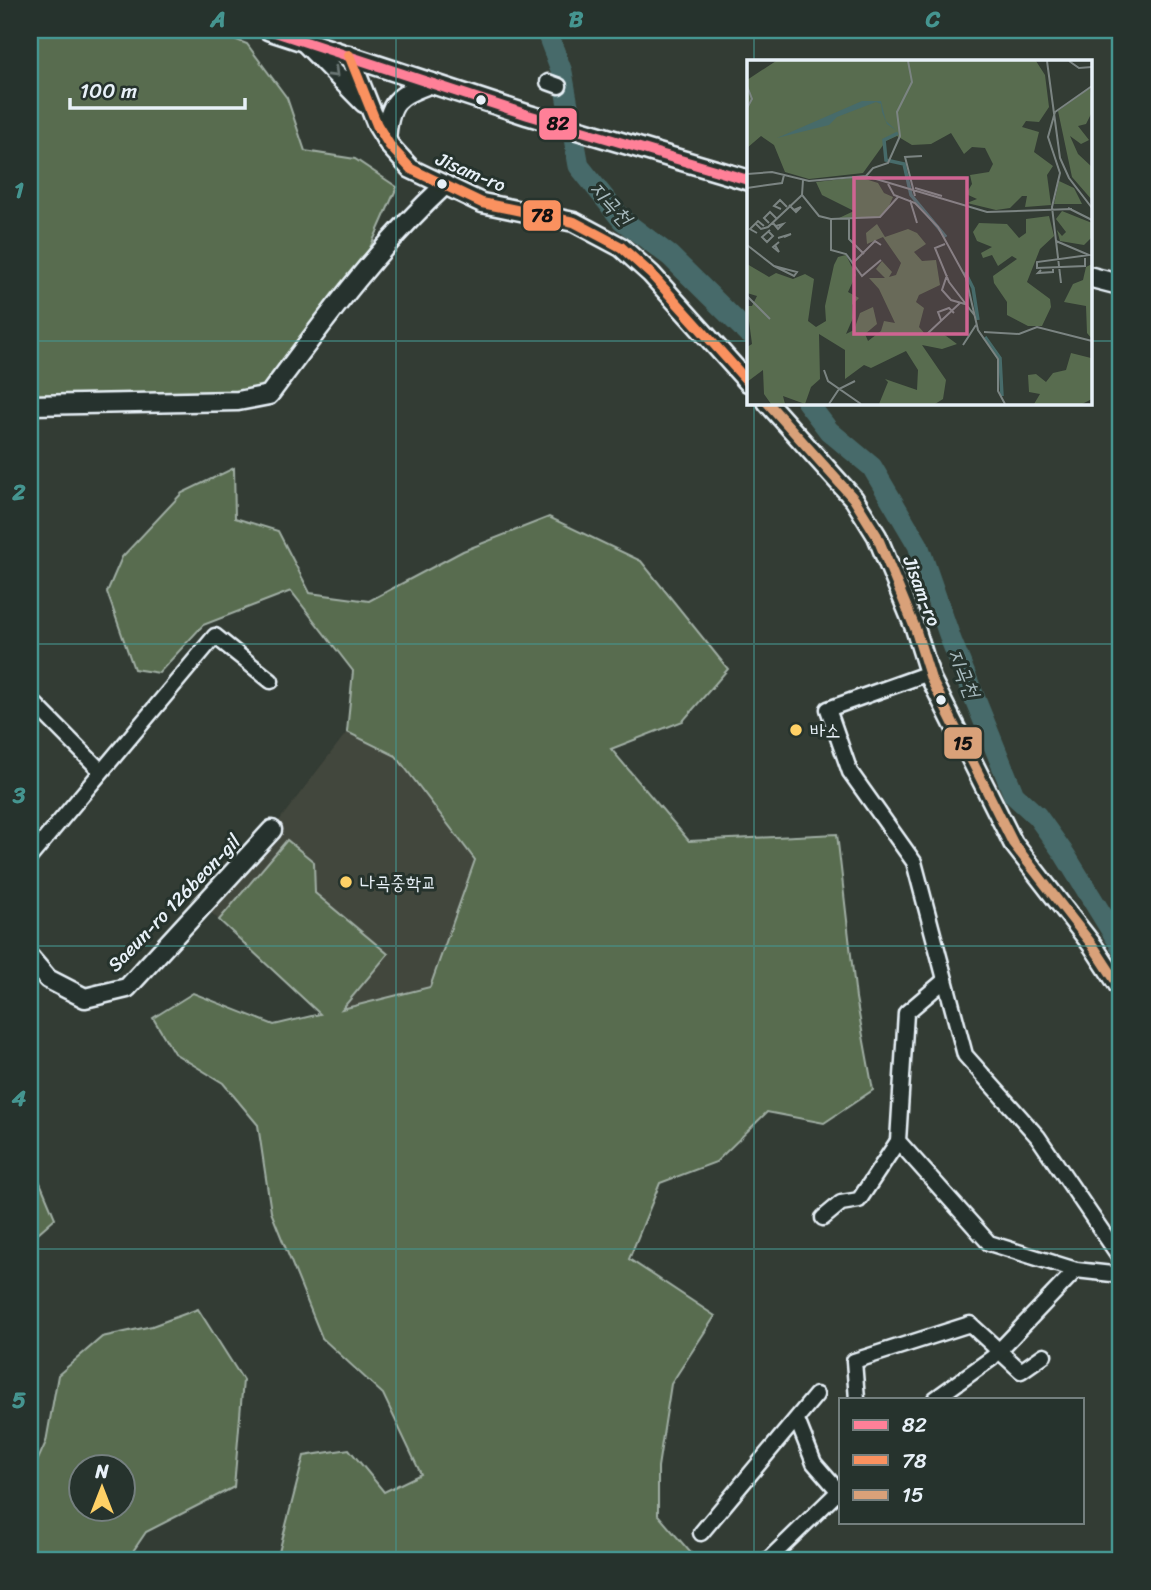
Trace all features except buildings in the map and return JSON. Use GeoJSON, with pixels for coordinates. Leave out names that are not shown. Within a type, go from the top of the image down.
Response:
{"type":"FeatureCollection","features":[{"type":"Feature","properties":{"kind":"main road"},"geometry":{"type":"LineString","coordinates":[[269,30],[527,115],[747,180]]}},
{"type":"Feature","properties":{"kind":"main road"},"geometry":{"type":"LineString","coordinates":[[1092,278],[1121,285]]}},
{"type":"Feature","properties":{"kind":"street"},"geometry":{"type":"LineString","coordinates":[[303,41],[366,104]]}},
{"type":"Feature","properties":{"kind":"street","name":"Jisam-ro"},"geometry":{"type":"LineString","coordinates":[[349,55],[366,104],[386,140],[411,169],[482,203],[574,222],[621,247],[651,274],[747,381]]}},
{"type":"Feature","properties":{"kind":"street"},"geometry":{"type":"LineString","coordinates":[[386,140],[388,117],[398,98],[432,83]]}},
{"type":"Feature","properties":{"kind":"street"},"geometry":{"type":"LineString","coordinates":[[30,405],[238,401],[269,395],[357,277],[402,225],[445,185]]}},
{"type":"Feature","properties":{"kind":"street","name":"Jisam-ro"},"geometry":{"type":"LineString","coordinates":[[769,404],[854,499],[877,536],[915,628],[929,673],[1013,843],[1093,946],[1121,989]]}},
{"type":"Feature","properties":{"kind":"street"},"geometry":{"type":"LineString","coordinates":[[30,858],[215,636],[271,681]]}},
{"type":"Feature","properties":{"kind":"street"},"geometry":{"type":"LineString","coordinates":[[929,673],[828,709],[850,772],[914,862],[965,1055],[1038,1137],[1121,1259]]}},
{"type":"Feature","properties":{"kind":"street"},"geometry":{"type":"LineString","coordinates":[[30,699],[101,771]]}},
{"type":"Feature","properties":{"kind":"street","name":"Saeun-ro 126beon-gil"},"geometry":{"type":"LineString","coordinates":[[30,958],[48,979],[85,998],[127,988],[272,830]]}},
{"type":"Feature","properties":{"kind":"street"},"geometry":{"type":"LineString","coordinates":[[823,1218],[841,1203],[859,1200],[898,1141],[906,1013],[945,980]]}},
{"type":"Feature","properties":{"kind":"street"},"geometry":{"type":"LineString","coordinates":[[898,1141],[989,1243],[1076,1270],[1121,1275]]}},
{"type":"Feature","properties":{"kind":"street"},"geometry":{"type":"LineString","coordinates":[[936,1398],[999,1351],[1076,1270]]}},
{"type":"Feature","properties":{"kind":"street"},"geometry":{"type":"LineString","coordinates":[[858,1398],[854,1361],[970,1324],[1021,1371],[1044,1355]]}},
{"type":"Feature","properties":{"kind":"street"},"geometry":{"type":"LineString","coordinates":[[701,1533],[816,1395]]}},
{"type":"Feature","properties":{"kind":"street"},"geometry":{"type":"LineString","coordinates":[[797,1420],[814,1463],[839,1491]]}},
{"type":"Feature","properties":{"kind":"street"},"geometry":{"type":"LineString","coordinates":[[768,1560],[839,1493]]}},
{"type":"Feature","properties":{"kind":"shaded area","name":"나곡중학교"},"geometry":{"type":"Polygon","coordinates":[[[347,732],[396,756],[475,860],[430,987],[320,1014],[203,905],[272,830],[347,732]]]}},
{"type":"Feature","properties":{"kind":"green space"},"geometry":{"type":"Polygon","coordinates":[[[30,30],[211,30],[247,44],[287,98],[305,151],[355,159],[397,187],[357,277],[269,395],[30,403],[30,30]]]}},
{"type":"Feature","properties":{"kind":"green space"},"geometry":{"type":"Polygon","coordinates":[[[234,468],[235,518],[278,531],[310,593],[369,601],[463,551],[549,517],[641,561],[728,669],[683,721],[611,749],[689,841],[837,834],[856,998],[873,1090],[824,1123],[767,1112],[716,1162],[660,1183],[629,1259],[715,1316],[671,1384],[658,1467],[658,1515],[697,1560],[273,1560],[278,1556],[304,1456],[349,1449],[384,1492],[421,1474],[383,1394],[322,1338],[271,1212],[258,1125],[223,1083],[174,1053],[153,1018],[193,993],[274,1025],[320,1014],[219,920],[287,840],[314,862],[315,893],[388,954],[342,1009],[430,987],[475,860],[396,756],[347,732],[353,671],[291,591],[203,625],[159,673],[134,669],[107,592],[122,557],[182,493],[234,468]]]}},
{"type":"Feature","properties":{"kind":"green space"},"geometry":{"type":"Polygon","coordinates":[[[30,1172],[36,1173],[55,1218],[30,1240],[30,1172]]]}},
{"type":"Feature","properties":{"kind":"green space"},"geometry":{"type":"Polygon","coordinates":[[[198,1309],[243,1380],[234,1487],[146,1532],[127,1560],[30,1560],[30,1477],[46,1442],[58,1375],[102,1337],[152,1326],[198,1309]]]}},
{"type":"Feature","properties":{"kind":"waterway","name":"지곡천"},"geometry":{"type":"LineString","coordinates":[[546,30],[562,72],[579,166],[622,220],[670,256],[747,332]]}},
{"type":"Feature","properties":{"kind":"waterway","name":"지곡천"},"geometry":{"type":"LineString","coordinates":[[809,404],[829,431],[872,467],[918,545],[951,640],[1014,795],[1037,816],[1065,855],[1121,946]]}},
{"type":"Feature","properties":{"kind":"transit line","name":"82"},"geometry":{"type":"LineString","coordinates":[[269,30],[528,115],[747,180]]}},
{"type":"Feature","properties":{"kind":"transit line","name":"78"},"geometry":{"type":"LineString","coordinates":[[349,55],[377,125],[390,146],[411,169],[482,203],[574,222],[621,247],[651,274],[747,381]]}},
{"type":"Feature","properties":{"kind":"transit line","name":"15"},"geometry":{"type":"LineString","coordinates":[[769,404],[854,499],[877,536],[915,628],[931,679],[1013,843],[1093,946],[1121,989]]}},
{"type":"Feature","properties":{"kind":"place","name":"바소"},"geometry":{"type":"Point","coordinates":[796,730]}},
{"type":"Feature","properties":{"kind":"place","name":"나곡중학교"},"geometry":{"type":"Point","coordinates":[346,882]}}]}
